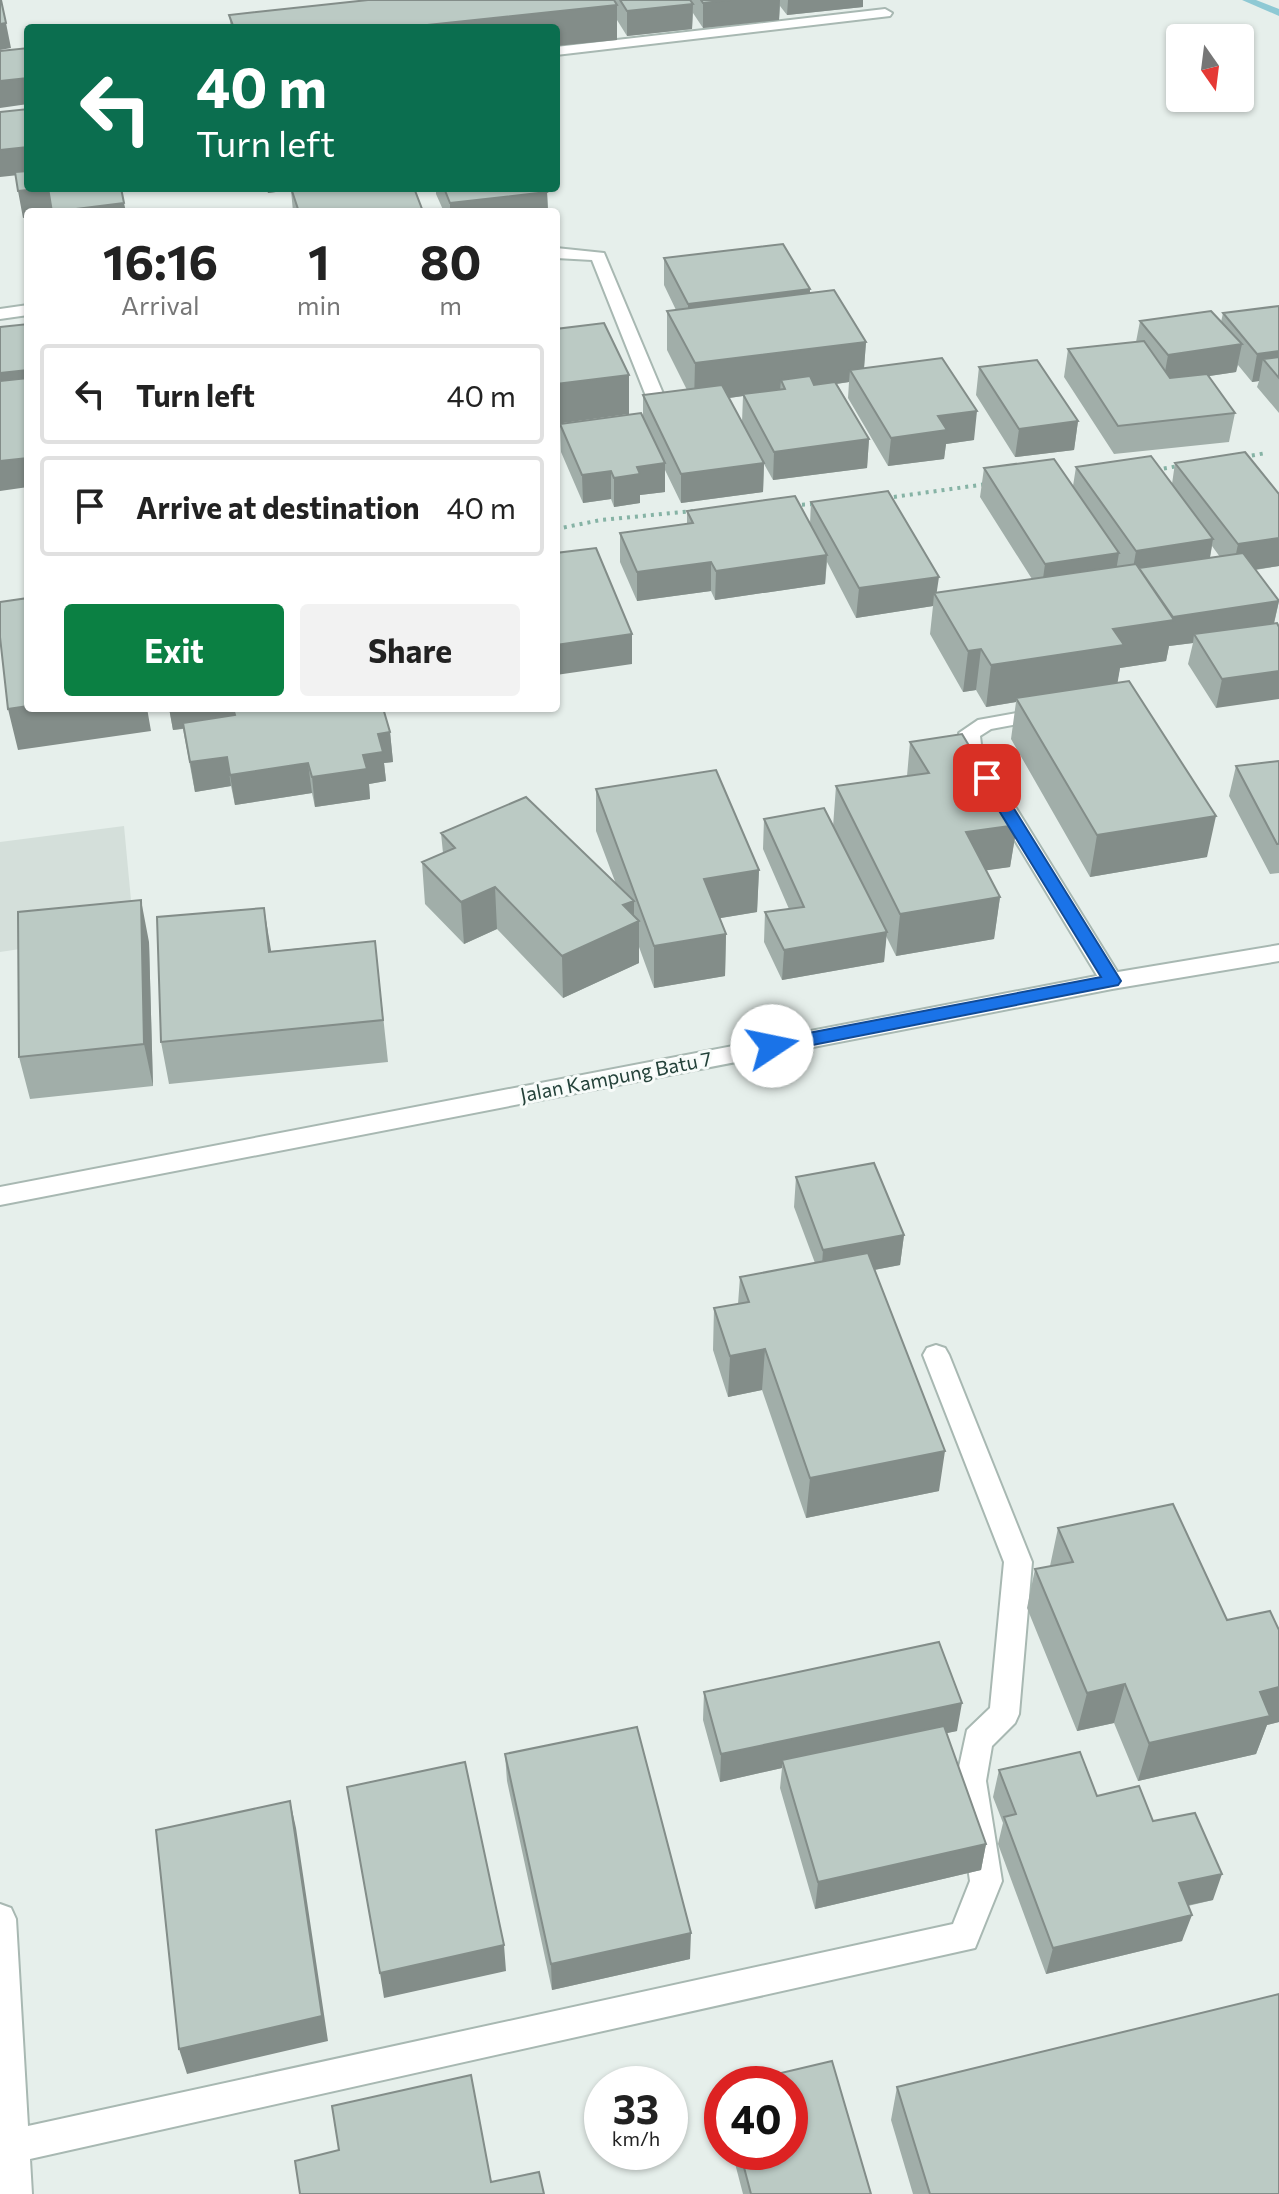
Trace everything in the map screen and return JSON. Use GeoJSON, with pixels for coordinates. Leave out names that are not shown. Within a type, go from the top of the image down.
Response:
{"type":"FeatureCollection","features":[{"type":"Feature","properties":{"kind":"street"},"geometry":{"type":"LineString","coordinates":[[560,51],[885,13]]}},
{"type":"Feature","properties":{"kind":"street"},"geometry":{"type":"LineString","coordinates":[[560,253],[598,256],[622,340],[655,396]]}},
{"type":"Feature","properties":{"kind":"street"},"geometry":{"type":"LineString","coordinates":[[0,314],[24,311]]}},
{"type":"Feature","properties":{"kind":"street"},"geometry":{"type":"LineString","coordinates":[[1069,710],[985,724],[969,733],[972,753],[1112,981]]}},
{"type":"Feature","properties":{"kind":"street","name":"Jalan Kampung Batu 7"},"geometry":{"type":"LineString","coordinates":[[0,1196],[1112,981],[1279,953]]}},
{"type":"Feature","properties":{"kind":"street"},"geometry":{"type":"LineString","coordinates":[[13,2146],[964,1937],[986,1881],[971,1781],[978,1740],[1004,1714],[1018,1562],[936,1355]]}},
{"type":"Feature","properties":{"kind":"street"},"geometry":{"type":"LineString","coordinates":[[0,1919],[15,2194]]}},
{"type":"Feature","properties":{"kind":"path"},"geometry":{"type":"LineString","coordinates":[[1238,458],[1266,453]]}},
{"type":"Feature","properties":{"kind":"path"},"geometry":{"type":"LineString","coordinates":[[1154,470],[1182,466]]}},
{"type":"Feature","properties":{"kind":"path"},"geometry":{"type":"LineString","coordinates":[[877,499],[1000,483]]}},
{"type":"Feature","properties":{"kind":"path"},"geometry":{"type":"LineString","coordinates":[[783,506],[830,503]]}},
{"type":"Feature","properties":{"kind":"path"},"geometry":{"type":"LineString","coordinates":[[560,528],[601,520],[695,511]]}},
{"type":"Feature","properties":{"kind":"shaded area"},"geometry":{"type":"Polygon","coordinates":[[[124,826],[134,932],[0,952],[0,842],[124,826]]]}},
{"type":"Feature","properties":{"kind":"building"},"geometry":{"type":"Polygon","coordinates":[[[0,0],[6,23],[0,24],[0,0]]]}},
{"type":"Feature","properties":{"kind":"building"},"geometry":{"type":"Polygon","coordinates":[[[368,0],[614,0],[617,5],[437,24],[232,24],[229,15],[368,0]]]}},
{"type":"Feature","properties":{"kind":"building"},"geometry":{"type":"Polygon","coordinates":[[[620,0],[690,0],[693,4],[627,11],[620,0]]]}},
{"type":"Feature","properties":{"kind":"building"},"geometry":{"type":"Polygon","coordinates":[[[701,0],[730,0],[703,3],[701,0]]]}},
{"type":"Feature","properties":{"kind":"building"},"geometry":{"type":"Polygon","coordinates":[[[24,48],[24,78],[0,81],[0,51],[24,48]]]}},
{"type":"Feature","properties":{"kind":"building"},"geometry":{"type":"Polygon","coordinates":[[[24,109],[24,147],[0,150],[0,112],[24,109]]]}},
{"type":"Feature","properties":{"kind":"building"},"geometry":{"type":"Polygon","coordinates":[[[24,171],[24,190],[18,191],[15,172],[24,171]]]}},
{"type":"Feature","properties":{"kind":"building"},"geometry":{"type":"Polygon","coordinates":[[[49,192],[122,192],[124,203],[84,208],[51,208],[49,192]]]}},
{"type":"Feature","properties":{"kind":"building"},"geometry":{"type":"Polygon","coordinates":[[[292,192],[416,192],[422,208],[298,208],[292,192]]]}},
{"type":"Feature","properties":{"kind":"building"},"geometry":{"type":"Polygon","coordinates":[[[446,192],[547,192],[450,203],[446,192]]]}},
{"type":"Feature","properties":{"kind":"building"},"geometry":{"type":"Polygon","coordinates":[[[783,244],[810,289],[688,304],[664,258],[783,244]]]}},
{"type":"Feature","properties":{"kind":"building"},"geometry":{"type":"Polygon","coordinates":[[[834,290],[866,342],[695,363],[667,311],[834,290]]]}},
{"type":"Feature","properties":{"kind":"building"},"geometry":{"type":"Polygon","coordinates":[[[1279,306],[1279,351],[1257,354],[1223,313],[1279,306]]]}},
{"type":"Feature","properties":{"kind":"building"},"geometry":{"type":"Polygon","coordinates":[[[1211,311],[1242,344],[1168,355],[1140,321],[1211,311]]]}},
{"type":"Feature","properties":{"kind":"building"},"geometry":{"type":"Polygon","coordinates":[[[604,323],[629,375],[560,384],[560,328],[604,323]]]}},
{"type":"Feature","properties":{"kind":"building"},"geometry":{"type":"Polygon","coordinates":[[[24,324],[24,370],[0,373],[0,327],[24,324]]]}},
{"type":"Feature","properties":{"kind":"building"},"geometry":{"type":"Polygon","coordinates":[[[1144,341],[1170,378],[1207,374],[1235,413],[1118,426],[1068,349],[1144,341]]]}},
{"type":"Feature","properties":{"kind":"building"},"geometry":{"type":"Polygon","coordinates":[[[1279,357],[1279,378],[1263,359],[1279,357]]]}},
{"type":"Feature","properties":{"kind":"building"},"geometry":{"type":"Polygon","coordinates":[[[942,358],[977,411],[938,416],[947,430],[891,438],[850,370],[942,358]]]}},
{"type":"Feature","properties":{"kind":"building"},"geometry":{"type":"Polygon","coordinates":[[[1037,360],[1078,421],[1019,429],[979,367],[1037,360]]]}},
{"type":"Feature","properties":{"kind":"building"},"geometry":{"type":"Polygon","coordinates":[[[810,376],[814,385],[835,382],[869,439],[774,452],[743,394],[785,389],[781,380],[810,376]]]}},
{"type":"Feature","properties":{"kind":"building"},"geometry":{"type":"Polygon","coordinates":[[[24,378],[24,458],[0,461],[0,381],[24,378]]]}},
{"type":"Feature","properties":{"kind":"building"},"geometry":{"type":"Polygon","coordinates":[[[722,385],[764,463],[681,474],[643,395],[722,385]]]}},
{"type":"Feature","properties":{"kind":"building"},"geometry":{"type":"Polygon","coordinates":[[[641,413],[665,463],[637,467],[640,474],[614,478],[611,471],[582,475],[560,424],[641,413]]]}},
{"type":"Feature","properties":{"kind":"building"},"geometry":{"type":"Polygon","coordinates":[[[1245,452],[1279,494],[1279,538],[1238,544],[1175,463],[1245,452]]]}},
{"type":"Feature","properties":{"kind":"building"},"geometry":{"type":"Polygon","coordinates":[[[1151,456],[1213,539],[1136,551],[1076,467],[1151,456]]]}},
{"type":"Feature","properties":{"kind":"building"},"geometry":{"type":"Polygon","coordinates":[[[1054,459],[1119,553],[1045,564],[984,468],[1054,459]]]}},
{"type":"Feature","properties":{"kind":"building"},"geometry":{"type":"Polygon","coordinates":[[[888,491],[939,577],[859,588],[811,502],[888,491]]]}},
{"type":"Feature","properties":{"kind":"building"},"geometry":{"type":"Polygon","coordinates":[[[795,496],[827,555],[716,571],[711,562],[637,572],[620,533],[693,523],[687,511],[795,496]]]}},
{"type":"Feature","properties":{"kind":"building"},"geometry":{"type":"Polygon","coordinates":[[[596,548],[632,634],[560,644],[560,552],[596,548]]]}},
{"type":"Feature","properties":{"kind":"building"},"geometry":{"type":"Polygon","coordinates":[[[1243,553],[1279,601],[1173,617],[1139,568],[1243,553]]]}},
{"type":"Feature","properties":{"kind":"building"},"geometry":{"type":"Polygon","coordinates":[[[1136,564],[1174,620],[1113,629],[1124,645],[991,665],[981,649],[968,651],[934,593],[1136,564]]]}},
{"type":"Feature","properties":{"kind":"building"},"geometry":{"type":"Polygon","coordinates":[[[24,599],[24,707],[8,709],[0,637],[0,602],[24,599]]]}},
{"type":"Feature","properties":{"kind":"building"},"geometry":{"type":"Polygon","coordinates":[[[1277,623],[1279,671],[1222,679],[1194,634],[1277,623]]]}},
{"type":"Feature","properties":{"kind":"building"},"geometry":{"type":"Polygon","coordinates":[[[1129,681],[1216,816],[1097,835],[1016,698],[1129,681]]]}},
{"type":"Feature","properties":{"kind":"building"},"geometry":{"type":"Polygon","coordinates":[[[234,712],[384,712],[390,732],[378,734],[383,752],[363,755],[367,769],[312,777],[308,763],[230,775],[227,757],[190,762],[183,723],[235,715],[234,712]]]}},
{"type":"Feature","properties":{"kind":"building"},"geometry":{"type":"Polygon","coordinates":[[[962,734],[1017,825],[966,832],[1000,897],[900,914],[836,786],[929,773],[910,742],[962,734]]]}},
{"type":"Feature","properties":{"kind":"building"},"geometry":{"type":"Polygon","coordinates":[[[1279,761],[1279,844],[1277,844],[1236,766],[1279,761]]]}},
{"type":"Feature","properties":{"kind":"building"},"geometry":{"type":"Polygon","coordinates":[[[716,770],[759,870],[704,879],[726,934],[654,946],[596,789],[716,770]]]}},
{"type":"Feature","properties":{"kind":"building"},"geometry":{"type":"Polygon","coordinates":[[[526,797],[634,901],[623,905],[639,921],[562,956],[495,887],[461,902],[422,862],[455,848],[441,833],[526,797]]]}},
{"type":"Feature","properties":{"kind":"building"},"geometry":{"type":"Polygon","coordinates":[[[824,808],[887,932],[784,950],[765,912],[804,907],[764,819],[824,808]]]}},
{"type":"Feature","properties":{"kind":"building"},"geometry":{"type":"Polygon","coordinates":[[[141,900],[144,1044],[19,1057],[18,912],[141,900]]]}},
{"type":"Feature","properties":{"kind":"building"},"geometry":{"type":"Polygon","coordinates":[[[264,908],[269,952],[375,941],[383,1020],[161,1042],[157,917],[264,908]]]}},
{"type":"Feature","properties":{"kind":"building"},"geometry":{"type":"Polygon","coordinates":[[[874,1163],[904,1235],[823,1250],[796,1177],[874,1163]]]}},
{"type":"Feature","properties":{"kind":"building"},"geometry":{"type":"Polygon","coordinates":[[[868,1253],[945,1451],[810,1478],[765,1349],[730,1356],[714,1308],[749,1302],[740,1277],[868,1253]]]}},
{"type":"Feature","properties":{"kind":"building"},"geometry":{"type":"Polygon","coordinates":[[[1173,1504],[1227,1620],[1270,1611],[1279,1630],[1279,1687],[1260,1692],[1270,1716],[1149,1743],[1125,1684],[1087,1693],[1035,1569],[1073,1562],[1058,1528],[1173,1504]]]}},
{"type":"Feature","properties":{"kind":"building"},"geometry":{"type":"Polygon","coordinates":[[[939,1642],[962,1703],[721,1754],[704,1692],[939,1642]]]}},
{"type":"Feature","properties":{"kind":"building"},"geometry":{"type":"Polygon","coordinates":[[[944,1726],[986,1844],[818,1882],[782,1760],[944,1726]]]}},
{"type":"Feature","properties":{"kind":"building"},"geometry":{"type":"Polygon","coordinates":[[[637,1727],[691,1933],[551,1964],[505,1754],[637,1727]]]}},
{"type":"Feature","properties":{"kind":"building"},"geometry":{"type":"Polygon","coordinates":[[[1080,1752],[1097,1796],[1139,1786],[1153,1821],[1195,1813],[1222,1874],[1179,1883],[1192,1915],[1053,1948],[1004,1817],[1016,1814],[999,1770],[1080,1752]]]}},
{"type":"Feature","properties":{"kind":"building"},"geometry":{"type":"Polygon","coordinates":[[[465,1762],[504,1945],[380,1973],[347,1787],[465,1762]]]}},
{"type":"Feature","properties":{"kind":"building"},"geometry":{"type":"Polygon","coordinates":[[[290,1801],[322,2016],[179,2049],[156,1830],[290,1801]]]}},
{"type":"Feature","properties":{"kind":"building"},"geometry":{"type":"Polygon","coordinates":[[[1279,1994],[1279,2194],[930,2194],[897,2087],[1279,1994]]]}},
{"type":"Feature","properties":{"kind":"building"},"geometry":{"type":"Polygon","coordinates":[[[832,2061],[871,2194],[751,2194],[745,2170],[808,2170],[808,2067],[832,2061]]]}},
{"type":"Feature","properties":{"kind":"building"},"geometry":{"type":"Polygon","coordinates":[[[471,2075],[491,2182],[539,2172],[544,2194],[300,2194],[295,2161],[339,2150],[332,2106],[471,2075]]]}},
{"type":"Feature","properties":{"kind":"waterway"},"geometry":{"type":"LineString","coordinates":[[1247,0],[1279,13]]}},
{"type":"Feature","properties":{"kind":"route"},"geometry":{"type":"LineString","coordinates":[[772,1046],[1112,981],[987,778]]}}]}
